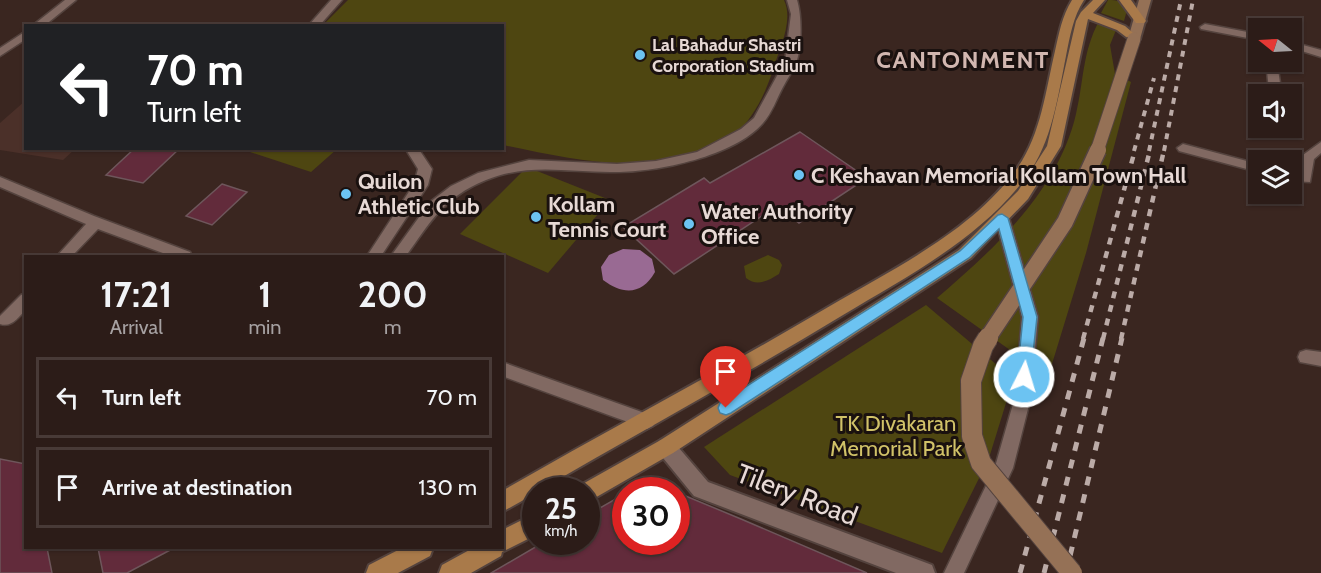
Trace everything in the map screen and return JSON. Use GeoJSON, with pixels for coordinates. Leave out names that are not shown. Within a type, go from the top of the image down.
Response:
{"type":"FeatureCollection","features":[{"type":"Feature","properties":{"kind":"main road"},"geometry":{"type":"LineString","coordinates":[[504,501],[589,451],[647,421],[927,256],[1002,198],[1025,168],[1037,143],[1056,74],[1068,13],[1099,0]]}},
{"type":"Feature","properties":{"kind":"main road"},"geometry":{"type":"LineString","coordinates":[[1125,0],[1140,21]]}},
{"type":"Feature","properties":{"kind":"main road"},"geometry":{"type":"LineString","coordinates":[[1072,573],[981,463],[972,436],[971,381],[983,346],[1065,222],[1100,145],[1145,0]]}},
{"type":"Feature","properties":{"kind":"main road"},"geometry":{"type":"LineString","coordinates":[[1081,7],[1121,28],[1134,39]]}},
{"type":"Feature","properties":{"kind":"main road"},"geometry":{"type":"LineString","coordinates":[[600,485],[666,447],[965,254],[1002,218],[1023,195],[1054,146],[1081,7]]}},
{"type":"Feature","properties":{"kind":"main road"},"geometry":{"type":"LineString","coordinates":[[504,541],[522,531]]}},
{"type":"Feature","properties":{"kind":"main road"},"geometry":{"type":"LineString","coordinates":[[377,573],[420,549]]}},
{"type":"Feature","properties":{"kind":"main road"},"geometry":{"type":"LineString","coordinates":[[450,573],[491,549]]}},
{"type":"Feature","properties":{"kind":"street"},"geometry":{"type":"LineString","coordinates":[[40,24],[71,0]]}},
{"type":"Feature","properties":{"kind":"street"},"geometry":{"type":"LineString","coordinates":[[315,24],[337,0]]}},
{"type":"Feature","properties":{"kind":"street"},"geometry":{"type":"LineString","coordinates":[[399,255],[435,205],[456,189],[483,176],[529,164],[617,168],[672,163],[701,155],[745,132],[759,120],[791,61],[796,14],[792,0]]}},
{"type":"Feature","properties":{"kind":"street"},"geometry":{"type":"LineString","coordinates":[[1205,27],[1248,35]]}},
{"type":"Feature","properties":{"kind":"street"},"geometry":{"type":"LineString","coordinates":[[0,53],[24,35]]}},
{"type":"Feature","properties":{"kind":"street"},"geometry":{"type":"LineString","coordinates":[[1302,48],[1321,54]]}},
{"type":"Feature","properties":{"kind":"street"},"geometry":{"type":"LineString","coordinates":[[1302,179],[1305,179],[1308,158],[1321,146]]}},
{"type":"Feature","properties":{"kind":"street"},"geometry":{"type":"LineString","coordinates":[[1183,147],[1248,165]]}},
{"type":"Feature","properties":{"kind":"street"},"geometry":{"type":"LineString","coordinates":[[375,255],[421,185],[425,169],[412,150]]}},
{"type":"Feature","properties":{"kind":"street"},"geometry":{"type":"LineString","coordinates":[[0,182],[95,223],[181,255]]}},
{"type":"Feature","properties":{"kind":"street"},"geometry":{"type":"LineString","coordinates":[[954,573],[1004,468],[1023,397],[1030,317],[1002,218]]}},
{"type":"Feature","properties":{"kind":"street"},"geometry":{"type":"LineString","coordinates":[[65,255],[95,223]]}},
{"type":"Feature","properties":{"kind":"street"},"geometry":{"type":"LineString","coordinates":[[6,320],[24,301]]}},
{"type":"Feature","properties":{"kind":"street"},"geometry":{"type":"LineString","coordinates":[[504,370],[647,421]]}},
{"type":"Feature","properties":{"kind":"street","name":"Tilery Road"},"geometry":{"type":"LineString","coordinates":[[666,447],[701,489],[924,573]]}},
{"type":"Feature","properties":{"kind":"shaded area"},"geometry":{"type":"Polygon","coordinates":[[[24,102],[24,150],[74,150],[63,160],[0,150],[0,123],[24,102]]]}},
{"type":"Feature","properties":{"kind":"shaded area"},"geometry":{"type":"Polygon","coordinates":[[[623,249],[640,250],[652,259],[655,272],[650,280],[638,289],[625,290],[603,280],[601,267],[609,255],[623,249]]]}},
{"type":"Feature","properties":{"kind":"green space","name":"Lal Bahadur Shastri Corporation Stadium"},"geometry":{"type":"Polygon","coordinates":[[[348,0],[784,0],[787,8],[784,35],[767,87],[759,104],[737,133],[720,143],[674,159],[649,163],[607,163],[504,145],[504,24],[324,24],[348,0]]]}},
{"type":"Feature","properties":{"kind":"green space"},"geometry":{"type":"Polygon","coordinates":[[[1108,0],[1119,2],[1125,7],[1127,10],[1124,21],[1101,13],[1108,0]]]}},
{"type":"Feature","properties":{"kind":"green space"},"geometry":{"type":"Polygon","coordinates":[[[1099,21],[1116,30],[1110,45],[1115,74],[1131,82],[1086,253],[1048,377],[937,298],[1001,239],[1039,193],[1055,168],[1076,114],[1086,56],[1099,21]]]}},
{"type":"Feature","properties":{"kind":"green space"},"geometry":{"type":"Polygon","coordinates":[[[244,150],[336,150],[311,172],[244,150]]]}},
{"type":"Feature","properties":{"kind":"green space","name":"Kollam Tennis Court"},"geometry":{"type":"Polygon","coordinates":[[[527,167],[610,200],[548,273],[460,234],[527,167]]]}},
{"type":"Feature","properties":{"kind":"green space"},"geometry":{"type":"Polygon","coordinates":[[[768,255],[779,260],[782,265],[779,274],[758,283],[746,278],[744,266],[768,255]]]}},
{"type":"Feature","properties":{"kind":"green space","name":"TK Divakaran Memorial Park"},"geometry":{"type":"Polygon","coordinates":[[[926,305],[1010,376],[1006,403],[989,458],[942,553],[730,475],[704,447],[926,305]]]}},
{"type":"Feature","properties":{"kind":"building"},"geometry":{"type":"Polygon","coordinates":[[[800,132],[867,178],[799,223],[777,206],[674,274],[623,227],[704,178],[710,183],[800,132]]]}},
{"type":"Feature","properties":{"kind":"building"},"geometry":{"type":"Polygon","coordinates":[[[133,150],[178,150],[143,183],[106,175],[133,150]]]}},
{"type":"Feature","properties":{"kind":"building"},"geometry":{"type":"Polygon","coordinates":[[[222,184],[247,192],[212,225],[186,216],[222,184]]]}},
{"type":"Feature","properties":{"kind":"building"},"geometry":{"type":"Polygon","coordinates":[[[0,459],[24,464],[24,549],[47,549],[52,573],[0,573],[0,459]]]}},
{"type":"Feature","properties":{"kind":"building"},"geometry":{"type":"Polygon","coordinates":[[[690,498],[867,573],[491,573],[522,555],[600,555],[600,508],[612,501],[612,555],[690,555],[690,498]]]}},
{"type":"Feature","properties":{"kind":"building"},"geometry":{"type":"Polygon","coordinates":[[[98,549],[172,549],[127,573],[103,573],[98,549]]]}},
{"type":"Feature","properties":{"kind":"railway"},"geometry":{"type":"LineString","coordinates":[[1149,151],[1181,0]]}},
{"type":"Feature","properties":{"kind":"railway"},"geometry":{"type":"LineString","coordinates":[[1164,151],[1193,0]]}},
{"type":"Feature","properties":{"kind":"railway"},"geometry":{"type":"LineString","coordinates":[[1134,151],[1154,78]]}},
{"type":"Feature","properties":{"kind":"railway"},"geometry":{"type":"LineString","coordinates":[[1083,339],[1135,150]]}},
{"type":"Feature","properties":{"kind":"railway"},"geometry":{"type":"LineString","coordinates":[[1103,339],[1150,150]]}},
{"type":"Feature","properties":{"kind":"railway"},"geometry":{"type":"LineString","coordinates":[[1121,339],[1164,150]]}},
{"type":"Feature","properties":{"kind":"railway"},"geometry":{"type":"LineString","coordinates":[[1020,573],[1084,338]]}},
{"type":"Feature","properties":{"kind":"railway"},"geometry":{"type":"LineString","coordinates":[[1044,573],[1103,338]]}},
{"type":"Feature","properties":{"kind":"railway"},"geometry":{"type":"LineString","coordinates":[[1066,573],[1122,338]]}},
{"type":"Feature","properties":{"kind":"place","name":"Lal Bahadur Shastri Corporation Stadium"},"geometry":{"type":"Point","coordinates":[640,55]}},
{"type":"Feature","properties":{"kind":"place","name":"C Keshavan Memorial Kollam Town Hall"},"geometry":{"type":"Point","coordinates":[799,175]}},
{"type":"Feature","properties":{"kind":"place","name":"Quilon Athletic Club"},"geometry":{"type":"Point","coordinates":[346,194]}},
{"type":"Feature","properties":{"kind":"place","name":"Kollam Tennis Court"},"geometry":{"type":"Point","coordinates":[536,217]}},
{"type":"Feature","properties":{"kind":"place","name":"Water Authority Office"},"geometry":{"type":"Point","coordinates":[689,224]}},
{"type":"Feature","properties":{"kind":"district","name":"CANTONMENT"},"geometry":{"type":"Point","coordinates":[963,60]}},
{"type":"Feature","properties":{"kind":"route"},"geometry":{"type":"LineString","coordinates":[[726,408],[965,254],[1002,218],[1030,317],[1024,377]]}}]}
